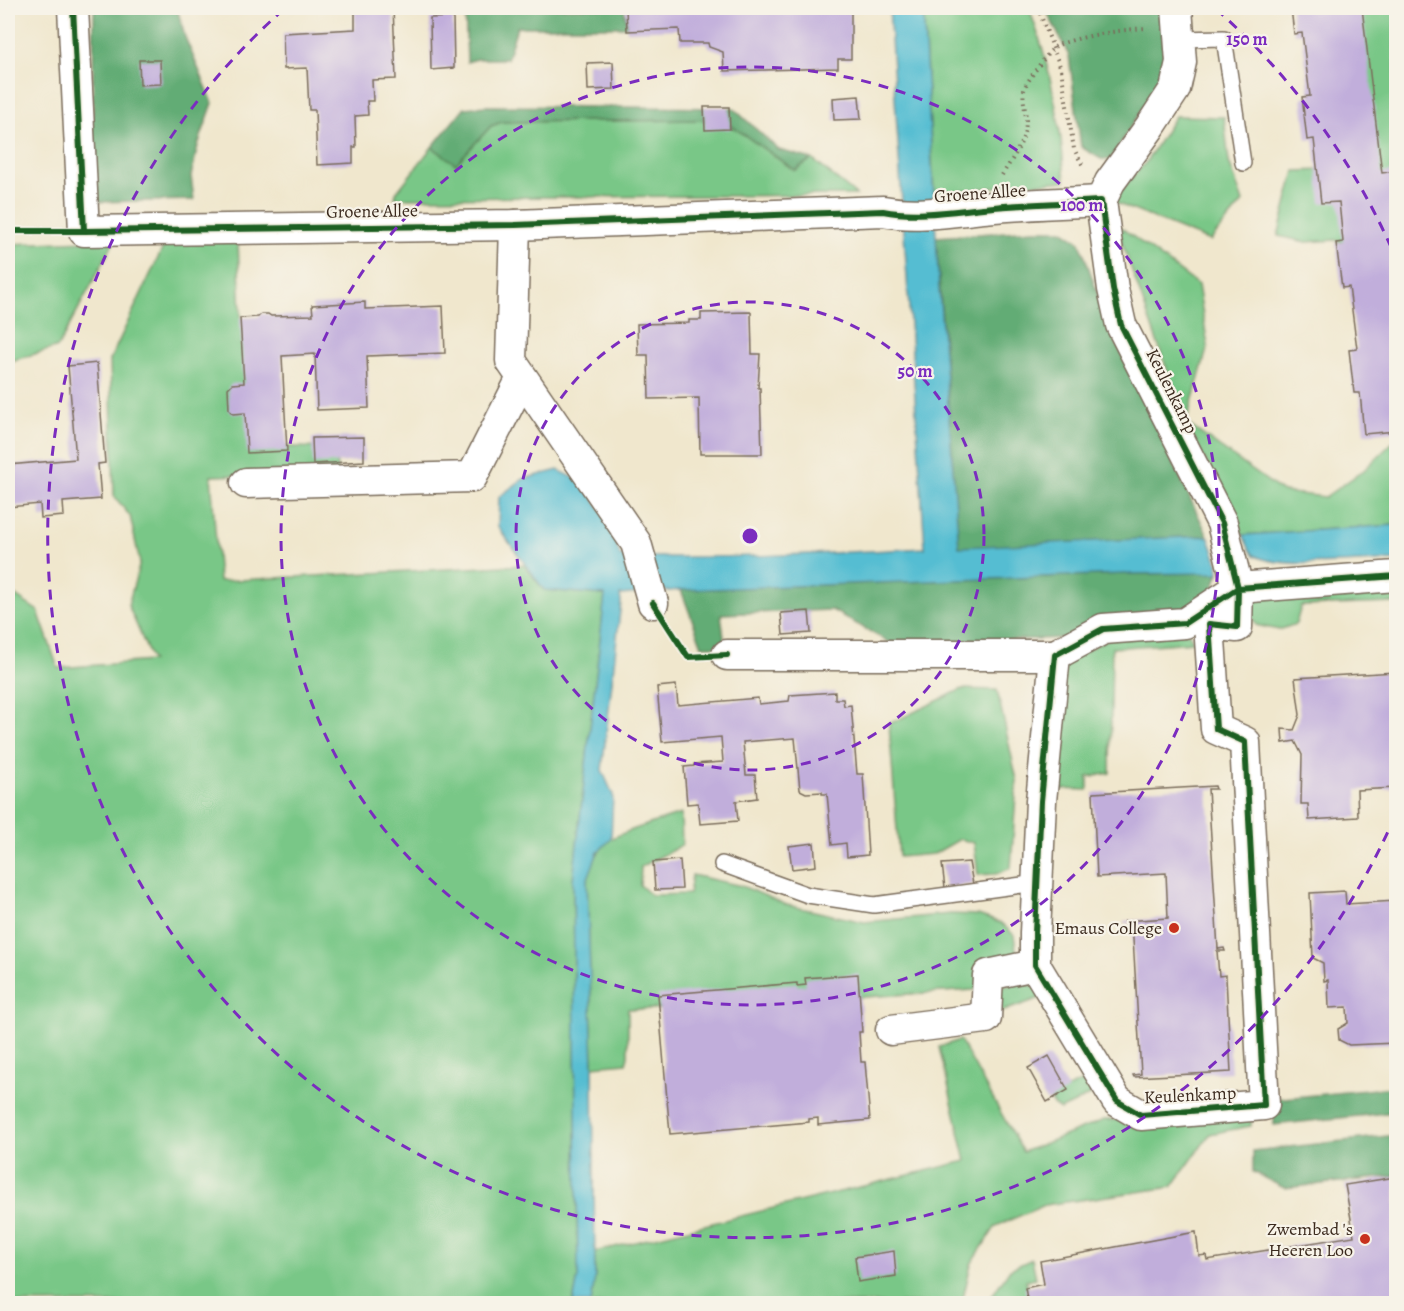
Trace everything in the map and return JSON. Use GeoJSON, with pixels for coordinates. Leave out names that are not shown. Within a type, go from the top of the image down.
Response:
{"type":"FeatureCollection","features":[{"type":"Feature","properties":{"kind":"street","name":"Groene Allee"},"geometry":{"type":"LineString","coordinates":[[73,8],[84,231],[515,225],[945,212],[1101,201]]}},
{"type":"Feature","properties":{"kind":"street"},"geometry":{"type":"LineString","coordinates":[[1101,201],[1110,182],[1175,89],[1181,62],[1178,25]]}},
{"type":"Feature","properties":{"kind":"street","name":"Keulenkamp"},"geometry":{"type":"LineString","coordinates":[[1035,965],[1117,1101],[1141,1115],[1264,1105],[1245,742],[1216,729],[1209,624],[1237,627],[1238,588],[1222,523],[1121,325],[1113,289],[1101,201]]}},
{"type":"Feature","properties":{"kind":"street"},"geometry":{"type":"LineString","coordinates":[[515,225],[511,362],[636,543],[653,603]]}},
{"type":"Feature","properties":{"kind":"street"},"geometry":{"type":"LineString","coordinates":[[246,483],[472,477],[522,378]]}},
{"type":"Feature","properties":{"kind":"street"},"geometry":{"type":"LineString","coordinates":[[727,655],[1054,655],[1103,629],[1185,623],[1238,588],[1396,576]]}},
{"type":"Feature","properties":{"kind":"street"},"geometry":{"type":"LineString","coordinates":[[891,1030],[986,1018],[988,975],[1035,965],[1041,801],[1054,655]]}},
{"type":"Feature","properties":{"kind":"lane"},"geometry":{"type":"LineString","coordinates":[[1178,25],[1224,38],[1243,163]]}},
{"type":"Feature","properties":{"kind":"lane"},"geometry":{"type":"LineString","coordinates":[[722,864],[808,895],[874,905],[1037,884]]}},
{"type":"Feature","properties":{"kind":"path"},"geometry":{"type":"LineString","coordinates":[[1038,8],[1062,69],[1074,149],[1101,201]]}},
{"type":"Feature","properties":{"kind":"path"},"geometry":{"type":"LineString","coordinates":[[981,208],[1015,154],[1023,135],[1026,122],[1025,87],[1053,47],[1131,29],[1178,25]]}},
{"type":"Feature","properties":{"kind":"green space"},"geometry":{"type":"Polygon","coordinates":[[[94,8],[177,8],[185,37],[213,103],[198,145],[191,176],[194,200],[94,202],[92,164],[94,8]]]}},
{"type":"Feature","properties":{"kind":"green space"},"geometry":{"type":"Polygon","coordinates":[[[465,8],[624,8],[627,27],[517,27],[507,59],[477,59],[467,62],[465,8]]]}},
{"type":"Feature","properties":{"kind":"green space"},"geometry":{"type":"Polygon","coordinates":[[[923,8],[1029,8],[1043,50],[1053,93],[1061,137],[1065,181],[934,193],[923,8]]]}},
{"type":"Feature","properties":{"kind":"green space"},"geometry":{"type":"Polygon","coordinates":[[[1045,8],[1164,8],[1169,65],[1110,160],[1101,159],[1081,147],[1069,56],[1045,8]]]}},
{"type":"Feature","properties":{"kind":"green space"},"geometry":{"type":"Polygon","coordinates":[[[1353,8],[1396,8],[1396,281],[1379,256],[1336,240],[1306,242],[1278,236],[1295,171],[1353,169],[1367,99],[1353,8]]]}},
{"type":"Feature","properties":{"kind":"green space"},"geometry":{"type":"Polygon","coordinates":[[[486,106],[733,108],[779,150],[812,159],[795,170],[733,127],[702,120],[502,122],[491,126],[456,164],[432,147],[464,108],[486,106]]]}},
{"type":"Feature","properties":{"kind":"green space"},"geometry":{"type":"Polygon","coordinates":[[[1175,116],[1224,117],[1229,162],[1243,202],[1210,241],[1111,201],[1146,162],[1175,116]]]}},
{"type":"Feature","properties":{"kind":"green space"},"geometry":{"type":"Polygon","coordinates":[[[702,120],[733,127],[794,170],[812,159],[856,195],[395,198],[396,193],[432,147],[456,164],[491,126],[502,122],[702,120]]]}},
{"type":"Feature","properties":{"kind":"green space"},"geometry":{"type":"Polygon","coordinates":[[[1115,223],[1198,285],[1208,346],[1186,423],[1115,223]]]}},
{"type":"Feature","properties":{"kind":"green space"},"geometry":{"type":"Polygon","coordinates":[[[1062,230],[1080,242],[1110,330],[1208,536],[959,548],[936,237],[1062,230]]]}},
{"type":"Feature","properties":{"kind":"green space"},"geometry":{"type":"Polygon","coordinates":[[[115,240],[58,347],[8,362],[8,244],[115,240]]]}},
{"type":"Feature","properties":{"kind":"green space"},"geometry":{"type":"Polygon","coordinates":[[[166,241],[238,241],[250,446],[336,448],[337,473],[211,476],[219,581],[524,565],[544,590],[605,595],[573,880],[578,1277],[573,1303],[8,1303],[8,594],[11,593],[38,611],[58,668],[152,661],[128,605],[140,563],[130,516],[114,496],[110,360],[166,241]]]}},
{"type":"Feature","properties":{"kind":"green space"},"geometry":{"type":"Polygon","coordinates":[[[1186,423],[1283,492],[1325,497],[1364,470],[1396,439],[1396,525],[1243,535],[1186,423]]]}},
{"type":"Feature","properties":{"kind":"green space"},"geometry":{"type":"Polygon","coordinates":[[[1219,573],[1210,596],[1177,614],[1066,638],[892,644],[832,610],[721,614],[725,646],[702,646],[681,590],[1124,574],[1219,573]]]}},
{"type":"Feature","properties":{"kind":"green space"},"geometry":{"type":"Polygon","coordinates":[[[1396,591],[1396,603],[1301,606],[1296,624],[1279,630],[1256,625],[1250,613],[1249,604],[1258,596],[1396,591]]]}},
{"type":"Feature","properties":{"kind":"green space"},"geometry":{"type":"Polygon","coordinates":[[[1189,633],[1193,642],[1112,648],[1110,773],[1088,777],[1088,790],[1057,789],[1064,663],[1111,637],[1189,633]]]}},
{"type":"Feature","properties":{"kind":"green space"},"geometry":{"type":"Polygon","coordinates":[[[962,689],[997,690],[1017,780],[1011,868],[996,874],[978,875],[974,843],[960,839],[934,854],[899,857],[889,724],[962,689]]]}},
{"type":"Feature","properties":{"kind":"green space"},"geometry":{"type":"Polygon","coordinates":[[[681,814],[682,845],[641,867],[640,885],[651,895],[689,894],[692,875],[742,886],[787,905],[864,922],[951,914],[978,915],[1001,923],[1014,935],[1017,957],[974,990],[672,1009],[628,1009],[626,1063],[593,1066],[587,880],[590,869],[601,848],[610,840],[632,830],[681,814]]]}},
{"type":"Feature","properties":{"kind":"green space"},"geometry":{"type":"Polygon","coordinates":[[[1021,982],[1037,987],[1043,997],[1001,1012],[995,989],[1021,982]]]}},
{"type":"Feature","properties":{"kind":"green space"},"geometry":{"type":"Polygon","coordinates":[[[960,1040],[1023,1152],[1104,1120],[1251,1116],[1251,1126],[1210,1134],[1172,1187],[1045,1205],[996,1226],[971,1264],[962,1303],[591,1304],[595,1277],[594,1252],[966,1161],[939,1047],[960,1040]]]}},
{"type":"Feature","properties":{"kind":"green space"},"geometry":{"type":"Polygon","coordinates":[[[1090,1078],[1093,1086],[1092,1093],[1060,1110],[1053,1105],[1050,1096],[1090,1078]]]}},
{"type":"Feature","properties":{"kind":"green space"},"geometry":{"type":"Polygon","coordinates":[[[1396,1087],[1396,1112],[1274,1125],[1274,1099],[1396,1087]]]}},
{"type":"Feature","properties":{"kind":"green space"},"geometry":{"type":"Polygon","coordinates":[[[1396,1135],[1396,1176],[1284,1188],[1253,1172],[1253,1151],[1396,1135]]]}},
{"type":"Feature","properties":{"kind":"green space"},"geometry":{"type":"Polygon","coordinates":[[[1032,1259],[1036,1278],[1026,1280],[1030,1303],[990,1304],[991,1297],[1010,1269],[1032,1259]]]}},
{"type":"Feature","properties":{"kind":"water"},"geometry":{"type":"Polygon","coordinates":[[[889,8],[923,8],[939,288],[959,547],[1208,536],[1218,563],[1219,573],[1124,574],[681,590],[620,595],[602,770],[613,795],[611,839],[598,852],[587,881],[593,1066],[595,1277],[591,1303],[573,1303],[578,1277],[573,880],[605,595],[544,590],[498,527],[499,497],[523,479],[558,470],[581,481],[610,522],[620,556],[696,557],[925,548],[889,8]]]}},
{"type":"Feature","properties":{"kind":"water"},"geometry":{"type":"Polygon","coordinates":[[[1396,525],[1396,560],[1322,564],[1265,560],[1254,555],[1243,535],[1396,525]]]}},
{"type":"Feature","properties":{"kind":"building"},"geometry":{"type":"Polygon","coordinates":[[[355,8],[393,8],[396,79],[372,80],[373,101],[367,101],[368,115],[355,116],[356,147],[353,147],[353,163],[317,165],[315,110],[309,110],[307,68],[284,69],[283,33],[355,29],[355,8]]]}},
{"type":"Feature","properties":{"kind":"building"},"geometry":{"type":"Polygon","coordinates":[[[626,8],[851,8],[851,59],[838,59],[838,68],[724,71],[723,52],[709,47],[708,43],[680,43],[679,29],[627,31],[626,8]]]}},
{"type":"Feature","properties":{"kind":"building"},"geometry":{"type":"Polygon","coordinates":[[[1291,8],[1362,8],[1382,173],[1396,171],[1396,431],[1364,434],[1360,393],[1354,393],[1349,350],[1357,349],[1349,287],[1342,288],[1336,243],[1343,242],[1339,202],[1321,203],[1314,139],[1307,140],[1302,97],[1310,96],[1302,33],[1294,34],[1291,8]]]}},
{"type":"Feature","properties":{"kind":"building"},"geometry":{"type":"Polygon","coordinates":[[[453,17],[454,68],[431,70],[430,18],[453,17]]]}},
{"type":"Feature","properties":{"kind":"building"},"geometry":{"type":"Polygon","coordinates":[[[139,60],[160,60],[161,84],[140,85],[139,60]]]}},
{"type":"Feature","properties":{"kind":"building"},"geometry":{"type":"Polygon","coordinates":[[[613,62],[614,89],[588,90],[587,63],[613,62]]]}},
{"type":"Feature","properties":{"kind":"building"},"geometry":{"type":"Polygon","coordinates":[[[859,96],[861,119],[834,120],[833,98],[859,96]]]}},
{"type":"Feature","properties":{"kind":"building"},"geometry":{"type":"Polygon","coordinates":[[[704,107],[729,107],[730,129],[705,130],[704,107]]]}},
{"type":"Feature","properties":{"kind":"building"},"geometry":{"type":"Polygon","coordinates":[[[365,302],[365,309],[443,306],[445,353],[367,356],[369,408],[317,410],[315,354],[282,356],[287,451],[247,453],[245,413],[233,414],[229,410],[228,388],[232,384],[244,383],[240,318],[258,317],[261,314],[271,316],[313,315],[312,305],[365,302]]]}},
{"type":"Feature","properties":{"kind":"building"},"geometry":{"type":"Polygon","coordinates":[[[751,312],[752,354],[760,354],[758,388],[760,388],[762,454],[700,454],[699,398],[649,399],[648,355],[638,355],[637,324],[689,323],[689,320],[701,320],[701,313],[751,312]]]}},
{"type":"Feature","properties":{"kind":"building"},"geometry":{"type":"Polygon","coordinates":[[[97,363],[105,463],[98,464],[101,499],[63,502],[64,516],[41,518],[40,504],[8,507],[8,465],[76,459],[68,366],[97,363]]]}},
{"type":"Feature","properties":{"kind":"building"},"geometry":{"type":"Polygon","coordinates":[[[364,437],[364,461],[313,464],[312,438],[364,437]]]}},
{"type":"Feature","properties":{"kind":"building"},"geometry":{"type":"Polygon","coordinates":[[[809,611],[811,633],[783,635],[781,613],[809,611]]]}},
{"type":"Feature","properties":{"kind":"building"},"geometry":{"type":"Polygon","coordinates":[[[1396,672],[1396,788],[1357,790],[1358,817],[1309,820],[1308,804],[1301,804],[1302,755],[1295,741],[1283,743],[1282,729],[1294,730],[1300,715],[1295,678],[1396,672]]]}},
{"type":"Feature","properties":{"kind":"building"},"geometry":{"type":"Polygon","coordinates":[[[676,685],[678,705],[758,698],[759,704],[789,701],[790,695],[835,692],[835,699],[843,699],[844,706],[851,705],[857,774],[863,774],[868,855],[847,857],[846,843],[832,845],[827,794],[806,793],[800,790],[795,738],[743,742],[746,775],[755,775],[757,798],[736,801],[738,821],[700,824],[698,803],[687,804],[684,767],[723,762],[721,737],[662,742],[657,687],[676,685]]]}},
{"type":"Feature","properties":{"kind":"building","name":"Emaus College"},"geometry":{"type":"Polygon","coordinates":[[[1215,786],[1216,789],[1208,789],[1218,949],[1224,948],[1225,951],[1217,951],[1219,976],[1226,975],[1231,1072],[1134,1077],[1133,1075],[1141,1074],[1132,923],[1125,923],[1125,921],[1168,918],[1166,873],[1097,877],[1093,793],[1215,786]]]}},
{"type":"Feature","properties":{"kind":"building"},"geometry":{"type":"Polygon","coordinates":[[[814,843],[816,866],[792,869],[789,846],[814,843]]]}},
{"type":"Feature","properties":{"kind":"building"},"geometry":{"type":"Polygon","coordinates":[[[680,860],[682,889],[655,890],[653,862],[680,860]]]}},
{"type":"Feature","properties":{"kind":"building"},"geometry":{"type":"Polygon","coordinates":[[[969,862],[973,884],[945,888],[942,864],[969,862]]]}},
{"type":"Feature","properties":{"kind":"building"},"geometry":{"type":"Polygon","coordinates":[[[1345,891],[1346,904],[1396,901],[1396,1043],[1349,1045],[1339,1040],[1338,1029],[1348,1023],[1347,1007],[1329,1008],[1328,980],[1324,981],[1323,963],[1313,958],[1310,893],[1345,891]]]}},
{"type":"Feature","properties":{"kind":"building"},"geometry":{"type":"Polygon","coordinates":[[[858,974],[862,1032],[859,1032],[861,1062],[865,1062],[870,1120],[818,1125],[818,1118],[809,1119],[809,1122],[670,1134],[658,995],[797,983],[797,986],[806,985],[805,978],[858,974]]]}},
{"type":"Feature","properties":{"kind":"building"},"geometry":{"type":"Polygon","coordinates":[[[1049,1056],[1068,1090],[1047,1102],[1028,1068],[1049,1056]]]}},
{"type":"Feature","properties":{"kind":"building","name":"Zwembad 's Heeren Loo"},"geometry":{"type":"Polygon","coordinates":[[[1396,1177],[1396,1301],[1384,1304],[1028,1304],[1025,1288],[1044,1284],[1040,1261],[1196,1232],[1199,1256],[1206,1255],[1207,1260],[1354,1236],[1345,1185],[1396,1177]]]}},
{"type":"Feature","properties":{"kind":"building"},"geometry":{"type":"Polygon","coordinates":[[[894,1251],[896,1276],[858,1282],[855,1257],[894,1251]]]}},
{"type":"Feature","properties":{"kind":"cycle path"},"geometry":{"type":"LineString","coordinates":[[73,8],[84,231],[515,225],[883,211],[924,214],[1007,206],[1101,201],[1113,289],[1121,325],[1222,523],[1238,588],[1237,627],[1209,624],[1216,729],[1245,742],[1264,1105],[1141,1115],[1117,1101],[1035,965],[1041,801],[1055,655],[1103,629],[1185,623],[1238,588],[1396,576]]}},
{"type":"Feature","properties":{"kind":"cycle path"},"geometry":{"type":"LineString","coordinates":[[8,231],[84,231]]}},
{"type":"Feature","properties":{"kind":"cycle path"},"geometry":{"type":"LineString","coordinates":[[653,603],[688,657],[727,655]]}},
{"type":"Feature","properties":{"kind":"place","name":"Emaus College"},"geometry":{"type":"Point","coordinates":[1174,928]}},
{"type":"Feature","properties":{"kind":"place","name":"Zwembad 's Heeren Loo"},"geometry":{"type":"Point","coordinates":[1365,1239]}}]}
